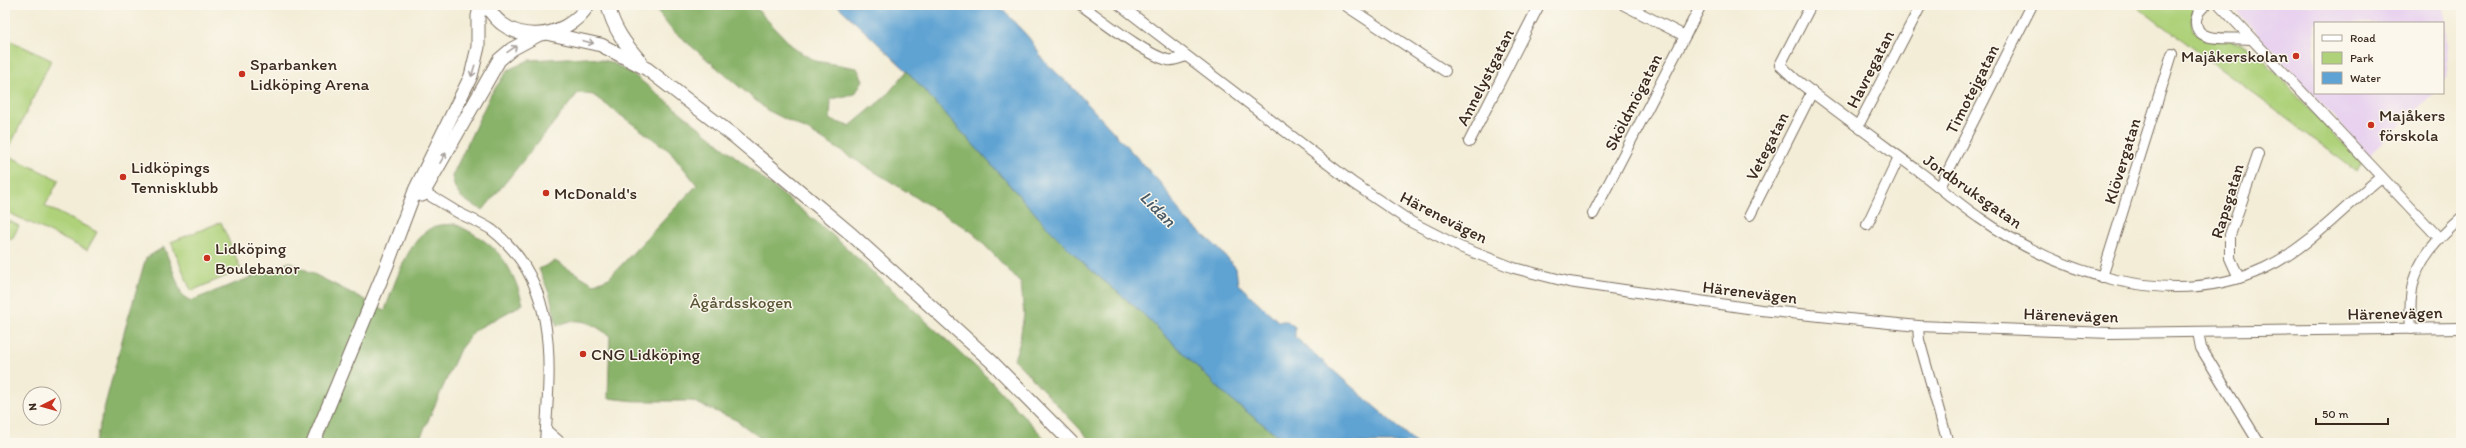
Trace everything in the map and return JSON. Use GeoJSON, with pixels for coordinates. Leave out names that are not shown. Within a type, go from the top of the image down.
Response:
{"type":"FeatureCollection","features":[{"type":"Feature","properties":{"kind":"main road"},"geometry":{"type":"LineString","coordinates":[[314,443],[387,265],[471,76],[478,47],[478,16],[481,5]]}},
{"type":"Feature","properties":{"kind":"main road"},"geometry":{"type":"LineString","coordinates":[[487,5],[504,25],[526,34],[544,35],[601,45],[647,69],[735,137],[850,234],[991,361],[1072,443]]}},
{"type":"Feature","properties":{"kind":"main road"},"geometry":{"type":"LineString","coordinates":[[420,190],[499,60],[512,49],[569,26],[577,20],[588,5]]}},
{"type":"Feature","properties":{"kind":"main road"},"geometry":{"type":"LineString","coordinates":[[608,5],[614,24],[625,44],[647,69]]}},
{"type":"Feature","properties":{"kind":"street"},"geometry":{"type":"LineString","coordinates":[[1082,5],[1109,26],[1163,58],[1175,60],[1186,56]]}},
{"type":"Feature","properties":{"kind":"street","name":"Härenevägen"},"geometry":{"type":"LineString","coordinates":[[1120,5],[1353,183],[1411,222],[1460,247],[1514,268],[1569,282],[1635,293],[1761,310],[1918,326],[2110,333],[2461,328]]}},
{"type":"Feature","properties":{"kind":"street"},"geometry":{"type":"LineString","coordinates":[[1345,5],[1445,71]]}},
{"type":"Feature","properties":{"kind":"street","name":"Annelystgatan"},"geometry":{"type":"LineString","coordinates":[[1469,142],[1539,5]]}},
{"type":"Feature","properties":{"kind":"street"},"geometry":{"type":"LineString","coordinates":[[1624,5],[1685,36]]}},
{"type":"Feature","properties":{"kind":"street","name":"Sköldmögatan"},"geometry":{"type":"LineString","coordinates":[[1593,214],[1701,5]]}},
{"type":"Feature","properties":{"kind":"street","name":"Jordbruksgatan"},"geometry":{"type":"LineString","coordinates":[[1811,5],[1780,65],[1812,92],[1940,187],[1977,217],[2022,244],[2069,266],[2102,277],[2152,286],[2180,287],[2218,284],[2239,278],[2265,268],[2289,255],[2380,178]]}},
{"type":"Feature","properties":{"kind":"street","name":"Havregatan"},"geometry":{"type":"LineString","coordinates":[[1858,126],[1921,5]]}},
{"type":"Feature","properties":{"kind":"street","name":"Timotejgatan"},"geometry":{"type":"LineString","coordinates":[[1940,187],[2032,5]]}},
{"type":"Feature","properties":{"kind":"street"},"geometry":{"type":"LineString","coordinates":[[2206,5],[2196,17],[2196,23],[2202,35],[2209,38],[2237,37],[2251,39]]}},
{"type":"Feature","properties":{"kind":"street"},"geometry":{"type":"LineString","coordinates":[[2220,5],[2380,178],[2438,238]]}},
{"type":"Feature","properties":{"kind":"street","name":"Klövergatan"},"geometry":{"type":"LineString","coordinates":[[2102,277],[2172,54]]}},
{"type":"Feature","properties":{"kind":"street","name":"Vetegatan"},"geometry":{"type":"LineString","coordinates":[[1750,214],[1812,92]]}},
{"type":"Feature","properties":{"kind":"street","name":"Rapsgatan"},"geometry":{"type":"LineString","coordinates":[[2239,278],[2230,258],[2230,235],[2258,154]]}},
{"type":"Feature","properties":{"kind":"street"},"geometry":{"type":"LineString","coordinates":[[1867,225],[1899,157]]}},
{"type":"Feature","properties":{"kind":"street"},"geometry":{"type":"LineString","coordinates":[[420,190],[491,230],[526,266],[534,283],[544,312],[548,350],[545,443]]}},
{"type":"Feature","properties":{"kind":"street"},"geometry":{"type":"LineString","coordinates":[[2411,329],[2412,287],[2421,265],[2438,238],[2461,218]]}},
{"type":"Feature","properties":{"kind":"street"},"geometry":{"type":"LineString","coordinates":[[1918,326],[1948,443]]}},
{"type":"Feature","properties":{"kind":"street"},"geometry":{"type":"LineString","coordinates":[[2198,332],[2200,348],[2259,443]]}},
{"type":"Feature","properties":{"kind":"street"},"geometry":{"type":"LineString","coordinates":[[546,430],[561,443]]}},
{"type":"Feature","properties":{"kind":"shaded area"},"geometry":{"type":"Polygon","coordinates":[[[2231,5],[2444,5],[2448,61],[2446,77],[2444,80],[2444,22],[2314,22],[2314,94],[2434,94],[2369,155],[2231,5]]]}},
{"type":"Feature","properties":{"kind":"green space"},"geometry":{"type":"Polygon","coordinates":[[[652,5],[753,5],[795,49],[815,61],[857,68],[863,80],[855,94],[831,99],[830,120],[850,126],[886,96],[907,71],[1051,231],[1084,264],[1140,311],[1230,399],[1288,443],[1093,443],[1014,359],[1019,345],[1024,314],[1021,283],[972,232],[809,131],[767,110],[671,29],[652,5]]]}},
{"type":"Feature","properties":{"kind":"green space"},"geometry":{"type":"Polygon","coordinates":[[[2136,5],[2196,5],[2191,20],[2193,30],[2249,46],[2362,163],[2356,171],[2136,5]]]}},
{"type":"Feature","properties":{"kind":"green space"},"geometry":{"type":"Polygon","coordinates":[[[5,38],[51,60],[5,157],[5,38]]]}},
{"type":"Feature","properties":{"kind":"green space","name":"Ågårdsskogen"},"geometry":{"type":"Polygon","coordinates":[[[587,57],[611,62],[634,75],[829,232],[989,379],[1049,443],[767,443],[736,420],[692,401],[635,401],[608,398],[610,336],[597,327],[585,322],[572,321],[557,326],[550,295],[539,269],[555,261],[594,284],[609,278],[697,185],[671,152],[593,95],[578,93],[483,210],[466,201],[458,194],[453,183],[452,176],[491,94],[508,70],[529,60],[587,57]]]}},
{"type":"Feature","properties":{"kind":"green space"},"geometry":{"type":"Polygon","coordinates":[[[9,156],[59,180],[45,206],[97,232],[87,250],[5,211],[5,165],[9,156]]]}},
{"type":"Feature","properties":{"kind":"green space"},"geometry":{"type":"Polygon","coordinates":[[[5,219],[19,226],[12,239],[5,236],[5,219]]]}},
{"type":"Feature","properties":{"kind":"green space","name":"Lidköping Boulebanor"},"geometry":{"type":"Polygon","coordinates":[[[221,222],[241,270],[191,291],[171,242],[221,222]]]}},
{"type":"Feature","properties":{"kind":"green space"},"geometry":{"type":"Polygon","coordinates":[[[455,224],[481,239],[500,255],[513,275],[523,304],[475,330],[460,349],[418,443],[95,443],[125,329],[146,258],[164,247],[182,295],[190,301],[290,262],[385,310],[404,262],[418,239],[426,231],[436,226],[455,224]]]}},
{"type":"Feature","properties":{"kind":"water","name":"Lidan"},"geometry":{"type":"Polygon","coordinates":[[[837,5],[999,5],[1030,39],[1044,61],[1074,89],[1163,186],[1184,218],[1216,246],[1236,268],[1238,284],[1278,321],[1287,321],[1295,327],[1295,337],[1416,443],[1288,443],[1230,399],[1140,311],[1084,264],[1051,231],[907,71],[837,5]]]}},
{"type":"Feature","properties":{"kind":"place","name":"Majåkerskolan"},"geometry":{"type":"Point","coordinates":[2296,56]}},
{"type":"Feature","properties":{"kind":"place","name":"Sparbanken Lidköping Arena"},"geometry":{"type":"Point","coordinates":[242,74]}},
{"type":"Feature","properties":{"kind":"place","name":"Majåkers förskola"},"geometry":{"type":"Point","coordinates":[2371,125]}},
{"type":"Feature","properties":{"kind":"place","name":"Lidköpings Tennisklubb"},"geometry":{"type":"Point","coordinates":[123,177]}},
{"type":"Feature","properties":{"kind":"place","name":"McDonald's"},"geometry":{"type":"Point","coordinates":[546,193]}},
{"type":"Feature","properties":{"kind":"place","name":"Lidköping Boulebanor"},"geometry":{"type":"Point","coordinates":[207,258]}},
{"type":"Feature","properties":{"kind":"place","name":"CNG Lidköping"},"geometry":{"type":"Point","coordinates":[583,354]}}]}
